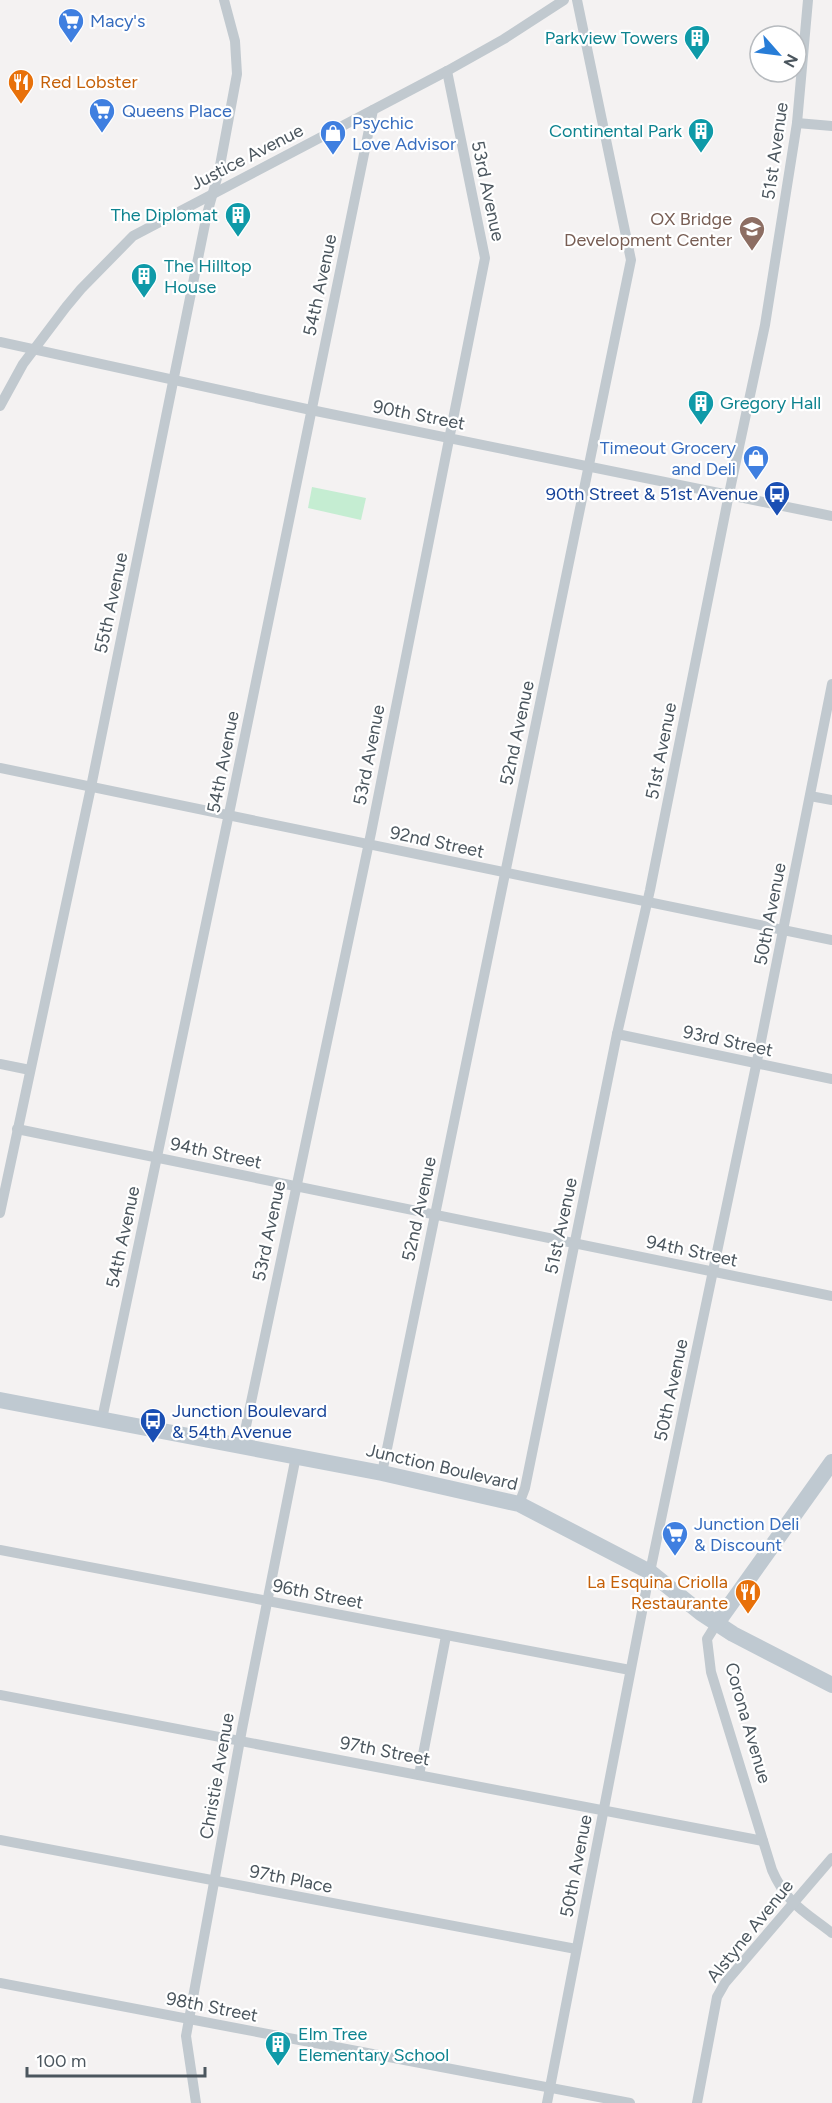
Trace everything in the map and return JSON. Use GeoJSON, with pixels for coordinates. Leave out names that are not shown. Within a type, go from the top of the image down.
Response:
{"type":"FeatureCollection","features":[{"type":"Feature","properties":{"kind":"main road","name":"Junction Boulevard"},"geometry":{"type":"LineString","coordinates":[[0,1400],[382,1473],[519,1504],[650,1572],[733,1634],[832,1685]]}},
{"type":"Feature","properties":{"kind":"main road","name":"Corona Avenue"},"geometry":{"type":"LineString","coordinates":[[717,1623],[832,1462]]}},
{"type":"Feature","properties":{"kind":"street","name":"55th Avenue"},"geometry":{"type":"LineString","coordinates":[[0,1213],[91,787],[207,214],[221,161],[237,74],[236,41],[224,0]]}},
{"type":"Feature","properties":{"kind":"street","name":"Justice Avenue"},"geometry":{"type":"LineString","coordinates":[[0,406],[23,364],[81,288],[133,236],[447,71],[504,39],[564,0]]}},
{"type":"Feature","properties":{"kind":"street","name":"52nd Avenue"},"geometry":{"type":"LineString","coordinates":[[382,1473],[632,261],[577,0]]}},
{"type":"Feature","properties":{"kind":"street","name":"51st Avenue"},"geometry":{"type":"LineString","coordinates":[[519,1504],[525,1488],[765,325],[797,123],[808,0]]}},
{"type":"Feature","properties":{"kind":"street","name":"53rd Avenue"},"geometry":{"type":"LineString","coordinates":[[242,1446],[368,844],[485,258],[447,71]]}},
{"type":"Feature","properties":{"kind":"street","name":"54th Avenue"},"geometry":{"type":"LineString","coordinates":[[102,1419],[229,816],[373,110]]}},
{"type":"Feature","properties":{"kind":"street"},"geometry":{"type":"LineString","coordinates":[[797,123],[832,126]]}},
{"type":"Feature","properties":{"kind":"street","name":"90th Street"},"geometry":{"type":"LineString","coordinates":[[0,342],[311,410],[832,516]]}},
{"type":"Feature","properties":{"kind":"street","name":"50th Avenue"},"geometry":{"type":"LineString","coordinates":[[547,2103],[630,1670],[784,930],[832,684]]}},
{"type":"Feature","properties":{"kind":"street","name":"92nd Street"},"geometry":{"type":"LineString","coordinates":[[0,768],[832,940]]}},
{"type":"Feature","properties":{"kind":"street"},"geometry":{"type":"LineString","coordinates":[[810,796],[832,800]]}},
{"type":"Feature","properties":{"kind":"street","name":"93rd Street"},"geometry":{"type":"LineString","coordinates":[[617,1034],[832,1079]]}},
{"type":"Feature","properties":{"kind":"street"},"geometry":{"type":"LineString","coordinates":[[0,1064],[30,1070]]}},
{"type":"Feature","properties":{"kind":"street","name":"94th Street"},"geometry":{"type":"LineString","coordinates":[[17,1129],[832,1296]]}},
{"type":"Feature","properties":{"kind":"street","name":"Christie Avenue"},"geometry":{"type":"LineString","coordinates":[[196,2103],[186,2036],[239,1740],[296,1456]]}},
{"type":"Feature","properties":{"kind":"street","name":"96th Street"},"geometry":{"type":"LineString","coordinates":[[0,1550],[630,1670]]}},
{"type":"Feature","properties":{"kind":"street","name":"Corona Avenue"},"geometry":{"type":"LineString","coordinates":[[717,1623],[707,1639],[711,1672],[763,1841],[780,1887],[793,1903],[832,1934]]}},
{"type":"Feature","properties":{"kind":"street"},"geometry":{"type":"LineString","coordinates":[[419,1774],[446,1636]]}},
{"type":"Feature","properties":{"kind":"street","name":"97th Street"},"geometry":{"type":"LineString","coordinates":[[0,1695],[763,1841]]}},
{"type":"Feature","properties":{"kind":"street","name":"97th Place"},"geometry":{"type":"LineString","coordinates":[[0,1840],[576,1949]]}},
{"type":"Feature","properties":{"kind":"street","name":"Alstyne Avenue"},"geometry":{"type":"LineString","coordinates":[[697,2103],[717,1996],[725,1983],[832,1858]]}},
{"type":"Feature","properties":{"kind":"street","name":"98th Street"},"geometry":{"type":"LineString","coordinates":[[0,1983],[630,2103]]}},
{"type":"Feature","properties":{"kind":"green space"},"geometry":{"type":"Polygon","coordinates":[[[312,487],[366,498],[361,520],[308,508],[312,487]]]}},
{"type":"Feature","properties":{"kind":"place","name":"Macy's"},"geometry":{"type":"Point","coordinates":[71,44]}},
{"type":"Feature","properties":{"kind":"place","name":"Parkview Towers"},"geometry":{"type":"Point","coordinates":[697,61]}},
{"type":"Feature","properties":{"kind":"place","name":"Red Lobster"},"geometry":{"type":"Point","coordinates":[21,105]}},
{"type":"Feature","properties":{"kind":"place","name":"Queens Place"},"geometry":{"type":"Point","coordinates":[102,134]}},
{"type":"Feature","properties":{"kind":"place","name":"Continental Park"},"geometry":{"type":"Point","coordinates":[701,154]}},
{"type":"Feature","properties":{"kind":"place","name":"Psychic Love Advisor"},"geometry":{"type":"Point","coordinates":[333,156]}},
{"type":"Feature","properties":{"kind":"place","name":"The Diplomat"},"geometry":{"type":"Point","coordinates":[238,238]}},
{"type":"Feature","properties":{"kind":"place","name":"OX Bridge Development Center"},"geometry":{"type":"Point","coordinates":[752,252]}},
{"type":"Feature","properties":{"kind":"place","name":"The Hilltop House"},"geometry":{"type":"Point","coordinates":[144,299]}},
{"type":"Feature","properties":{"kind":"place","name":"Gregory Hall"},"geometry":{"type":"Point","coordinates":[701,426]}},
{"type":"Feature","properties":{"kind":"place","name":"Timeout Grocery and Deli"},"geometry":{"type":"Point","coordinates":[756,481]}},
{"type":"Feature","properties":{"kind":"place","name":"90th Street & 51st Avenue"},"geometry":{"type":"Point","coordinates":[777,517]}},
{"type":"Feature","properties":{"kind":"place","name":"Junction Boulevard & 54th Avenue"},"geometry":{"type":"Point","coordinates":[153,1444]}},
{"type":"Feature","properties":{"kind":"place","name":"Junction Deli & Discount"},"geometry":{"type":"Point","coordinates":[675,1557]}},
{"type":"Feature","properties":{"kind":"place","name":"La Esquina Criolla Restaurante"},"geometry":{"type":"Point","coordinates":[748,1615]}},
{"type":"Feature","properties":{"kind":"place","name":"Elm Tree Elementary School"},"geometry":{"type":"Point","coordinates":[278,2067]}}]}
